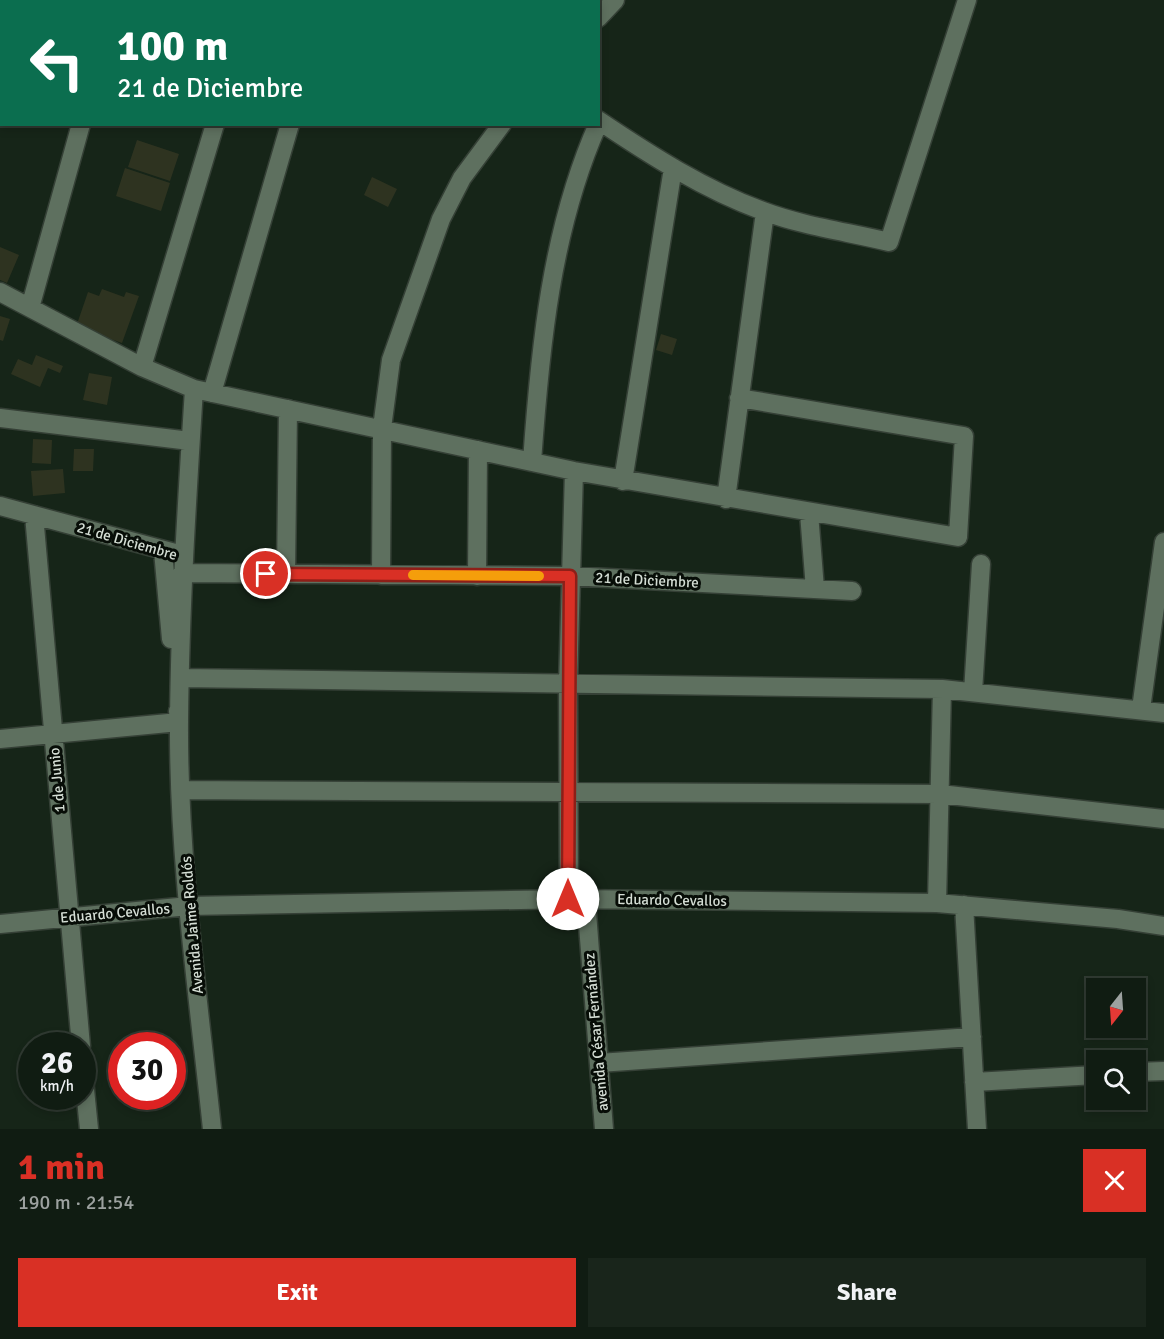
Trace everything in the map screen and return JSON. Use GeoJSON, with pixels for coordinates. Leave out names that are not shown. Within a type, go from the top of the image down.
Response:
{"type":"FeatureCollection","features":[{"type":"Feature","properties":{"kind":"street"},"geometry":{"type":"LineString","coordinates":[[600,16],[615,0]]}},
{"type":"Feature","properties":{"kind":"street"},"geometry":{"type":"LineString","coordinates":[[600,123],[716,191],[765,212],[889,242],[968,0]]}},
{"type":"Feature","properties":{"kind":"street"},"geometry":{"type":"LineString","coordinates":[[30,308],[80,126]]}},
{"type":"Feature","properties":{"kind":"street"},"geometry":{"type":"LineString","coordinates":[[142,367],[214,126]]}},
{"type":"Feature","properties":{"kind":"street","name":"Avenida Jaime Roldós"},"geometry":{"type":"LineString","coordinates":[[212,1129],[189,906],[181,790],[180,678],[183,564],[190,441],[203,391],[289,126]]}},
{"type":"Feature","properties":{"kind":"street"},"geometry":{"type":"LineString","coordinates":[[381,575],[382,428],[391,360],[441,219],[462,178],[501,126]]}},
{"type":"Feature","properties":{"kind":"street"},"geometry":{"type":"LineString","coordinates":[[532,462],[538,375],[554,270],[579,169],[597,126]]}},
{"type":"Feature","properties":{"kind":"street"},"geometry":{"type":"LineString","coordinates":[[623,481],[674,168]]}},
{"type":"Feature","properties":{"kind":"street"},"geometry":{"type":"LineString","coordinates":[[726,499],[765,212]]}},
{"type":"Feature","properties":{"kind":"street"},"geometry":{"type":"LineString","coordinates":[[0,292],[142,367],[203,391],[623,481],[958,537],[964,436],[739,398]]}},
{"type":"Feature","properties":{"kind":"street"},"geometry":{"type":"LineString","coordinates":[[286,574],[288,409]]}},
{"type":"Feature","properties":{"kind":"street"},"geometry":{"type":"LineString","coordinates":[[0,418],[190,441]]}},
{"type":"Feature","properties":{"kind":"street"},"geometry":{"type":"LineString","coordinates":[[477,576],[478,450]]}},
{"type":"Feature","properties":{"kind":"street","name":"avenida César Fernández"},"geometry":{"type":"LineString","coordinates":[[574,471],[570,576],[568,791],[577,900],[599,1063],[604,1129]]}},
{"type":"Feature","properties":{"kind":"street","name":"21 de Diciembre"},"geometry":{"type":"LineString","coordinates":[[0,506],[163,551],[183,564],[286,574],[570,576],[852,591]]}},
{"type":"Feature","properties":{"kind":"street"},"geometry":{"type":"LineString","coordinates":[[809,513],[814,589]]}},
{"type":"Feature","properties":{"kind":"street","name":"1 de Junio"},"geometry":{"type":"LineString","coordinates":[[34,515],[80,1032]]}},
{"type":"Feature","properties":{"kind":"street"},"geometry":{"type":"LineString","coordinates":[[1141,709],[1161,591],[1164,542]]}},
{"type":"Feature","properties":{"kind":"street","name":"Avenida Jaime Roldós"},"geometry":{"type":"LineString","coordinates":[[163,551],[179,722]]}},
{"type":"Feature","properties":{"kind":"street"},"geometry":{"type":"LineString","coordinates":[[973,692],[981,564]]}},
{"type":"Feature","properties":{"kind":"street"},"geometry":{"type":"LineString","coordinates":[[180,678],[942,689],[1164,712]]}},
{"type":"Feature","properties":{"kind":"street"},"geometry":{"type":"LineString","coordinates":[[938,903],[942,689]]}},
{"type":"Feature","properties":{"kind":"street"},"geometry":{"type":"LineString","coordinates":[[0,739],[179,722]]}},
{"type":"Feature","properties":{"kind":"street"},"geometry":{"type":"LineString","coordinates":[[181,790],[940,794],[1164,819]]}},
{"type":"Feature","properties":{"kind":"street","name":"Eduardo Cevallos"},"geometry":{"type":"LineString","coordinates":[[0,924],[189,906],[577,900],[964,904],[1118,918],[1164,926]]}},
{"type":"Feature","properties":{"kind":"street"},"geometry":{"type":"LineString","coordinates":[[964,904],[977,1129]]}},
{"type":"Feature","properties":{"kind":"street"},"geometry":{"type":"LineString","coordinates":[[599,1063],[972,1038]]}},
{"type":"Feature","properties":{"kind":"street"},"geometry":{"type":"LineString","coordinates":[[1146,1072],[1164,1071]]}},
{"type":"Feature","properties":{"kind":"street"},"geometry":{"type":"LineString","coordinates":[[974,1082],[1086,1076]]}},
{"type":"Feature","properties":{"kind":"street"},"geometry":{"type":"LineString","coordinates":[[87,1110],[89,1129]]}},
{"type":"Feature","properties":{"kind":"building"},"geometry":{"type":"Polygon","coordinates":[[[137,140],[179,154],[170,181],[128,167],[137,140]]]}},
{"type":"Feature","properties":{"kind":"building"},"geometry":{"type":"Polygon","coordinates":[[[125,168],[170,183],[161,211],[116,196],[125,168]]]}},
{"type":"Feature","properties":{"kind":"building"},"geometry":{"type":"Polygon","coordinates":[[[372,177],[397,189],[388,207],[364,195],[372,177]]]}},
{"type":"Feature","properties":{"kind":"building"},"geometry":{"type":"Polygon","coordinates":[[[0,247],[19,255],[7,283],[0,280],[0,247]]]}},
{"type":"Feature","properties":{"kind":"building"},"geometry":{"type":"Polygon","coordinates":[[[102,289],[124,297],[126,292],[139,296],[122,343],[76,327],[88,292],[99,296],[102,289]]]}},
{"type":"Feature","properties":{"kind":"building"},"geometry":{"type":"Polygon","coordinates":[[[0,316],[10,319],[3,341],[0,340],[0,316]]]}},
{"type":"Feature","properties":{"kind":"building"},"geometry":{"type":"Polygon","coordinates":[[[661,334],[677,339],[672,355],[656,350],[661,334]]]}},
{"type":"Feature","properties":{"kind":"building"},"geometry":{"type":"Polygon","coordinates":[[[36,355],[63,366],[60,373],[48,368],[40,387],[11,374],[18,359],[32,365],[36,355]]]}},
{"type":"Feature","properties":{"kind":"building"},"geometry":{"type":"Polygon","coordinates":[[[89,373],[112,377],[107,405],[83,400],[89,373]]]}},
{"type":"Feature","properties":{"kind":"building"},"geometry":{"type":"Polygon","coordinates":[[[33,439],[52,440],[51,464],[32,463],[33,439]]]}},
{"type":"Feature","properties":{"kind":"building"},"geometry":{"type":"Polygon","coordinates":[[[74,449],[94,449],[93,471],[73,471],[74,449]]]}},
{"type":"Feature","properties":{"kind":"building"},"geometry":{"type":"Polygon","coordinates":[[[63,469],[65,493],[33,496],[31,471],[63,469]]]}},
{"type":"Feature","properties":{"kind":"slow traffic"},"geometry":{"type":"LineString","coordinates":[[413,575],[539,576]]}},
{"type":"Feature","properties":{"kind":"route"},"geometry":{"type":"LineString","coordinates":[[266,574],[570,576],[568,899]]}}]}
